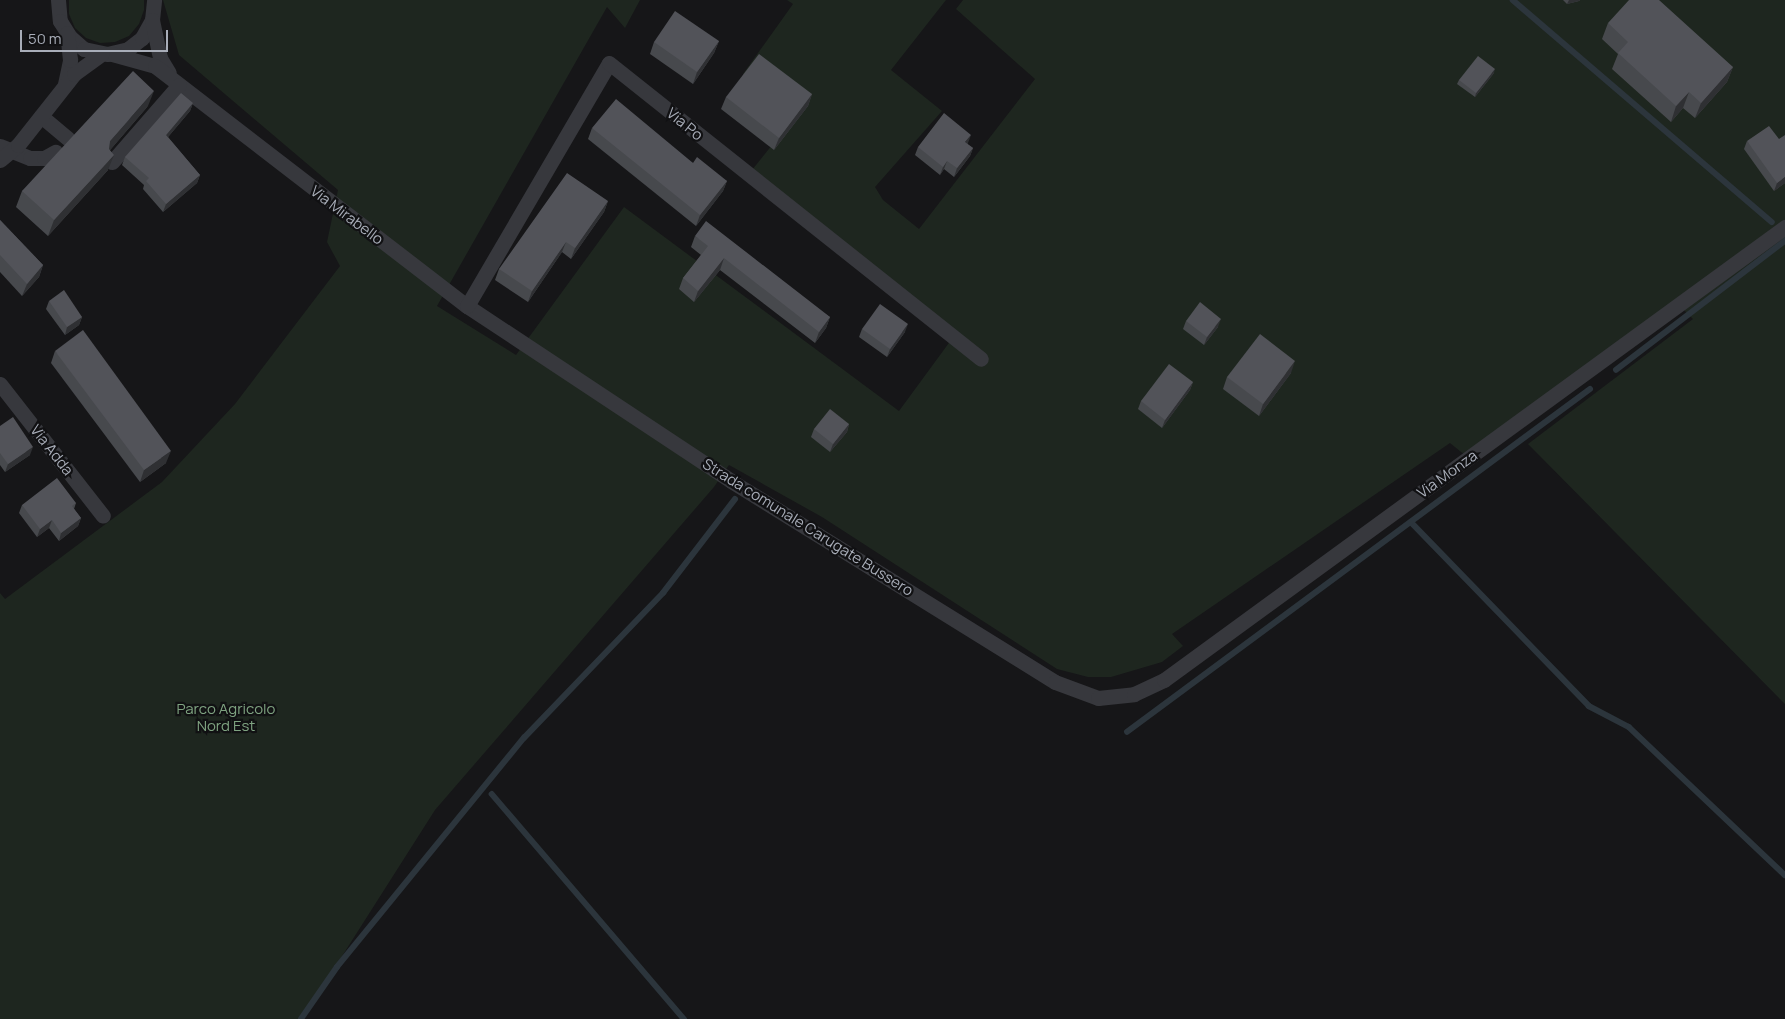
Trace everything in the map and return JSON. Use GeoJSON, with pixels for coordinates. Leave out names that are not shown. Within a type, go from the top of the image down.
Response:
{"type":"FeatureCollection","features":[{"type":"Feature","properties":{"kind":"street"},"geometry":{"type":"LineString","coordinates":[[58,0],[59,16],[67,33],[70,68],[64,87]]}},
{"type":"Feature","properties":{"kind":"street"},"geometry":{"type":"LineString","coordinates":[[3,153],[41,116],[74,74],[107,54],[135,44],[152,20],[154,0]]}},
{"type":"Feature","properties":{"kind":"street","name":"Via Mirabello"},"geometry":{"type":"LineString","coordinates":[[152,20],[160,58],[177,83]]}},
{"type":"Feature","properties":{"kind":"street","name":"Via Mirabello"},"geometry":{"type":"LineString","coordinates":[[67,33],[84,49],[150,63],[467,306],[524,343]]}},
{"type":"Feature","properties":{"kind":"street","name":"Via Po"},"geometry":{"type":"LineString","coordinates":[[467,306],[609,63],[981,359]]}},
{"type":"Feature","properties":{"kind":"street"},"geometry":{"type":"LineString","coordinates":[[112,162],[177,83]]}},
{"type":"Feature","properties":{"kind":"street"},"geometry":{"type":"LineString","coordinates":[[41,116],[68,139]]}},
{"type":"Feature","properties":{"kind":"street"},"geometry":{"type":"LineString","coordinates":[[3,153],[30,158],[44,158],[55,152]]}},
{"type":"Feature","properties":{"kind":"street","name":"Via Monza"},"geometry":{"type":"LineString","coordinates":[[1098,698],[1134,694],[1164,680],[1785,227]]}},
{"type":"Feature","properties":{"kind":"street","name":"Strada comunale Carugate Bussero"},"geometry":{"type":"LineString","coordinates":[[524,343],[731,481],[1039,672],[1071,690],[1098,698]]}},
{"type":"Feature","properties":{"kind":"street","name":"Via Adda"},"geometry":{"type":"LineString","coordinates":[[0,384],[103,516]]}},
{"type":"Feature","properties":{"kind":"green space"},"geometry":{"type":"Polygon","coordinates":[[[69,0],[144,0],[144,10],[139,24],[129,36],[115,42],[100,43],[86,38],[75,28],[69,14],[69,0]]]}},
{"type":"Feature","properties":{"kind":"green space","name":"Parco Agricolo Nord Est"},"geometry":{"type":"Polygon","coordinates":[[[163,0],[640,0],[625,28],[607,7],[437,306],[516,355],[624,207],[899,411],[954,336],[748,175],[796,115],[743,74],[793,4],[787,0],[946,0],[891,70],[942,111],[875,187],[883,200],[919,229],[1035,79],[956,9],[963,0],[1785,0],[1785,704],[1528,444],[1693,319],[1683,309],[1466,456],[1450,443],[1172,634],[1183,646],[1162,662],[1111,677],[1088,677],[1057,669],[822,517],[729,465],[714,487],[435,810],[302,1019],[0,1019],[0,593],[5,599],[162,482],[235,404],[340,266],[327,242],[338,190],[179,55],[163,0]]]}},
{"type":"Feature","properties":{"kind":"building"},"geometry":{"type":"Polygon","coordinates":[[[1629,0],[1659,0],[1733,67],[1701,103],[1689,92],[1676,106],[1618,53],[1628,42],[1608,23],[1629,0]]]}},
{"type":"Feature","properties":{"kind":"building"},"geometry":{"type":"Polygon","coordinates":[[[675,11],[719,41],[697,72],[654,42],[675,11]]]}},
{"type":"Feature","properties":{"kind":"building"},"geometry":{"type":"Polygon","coordinates":[[[759,54],[812,94],[779,138],[726,97],[759,54]]]}},
{"type":"Feature","properties":{"kind":"building"},"geometry":{"type":"Polygon","coordinates":[[[1478,56],[1495,69],[1476,93],[1459,80],[1478,56]]]}},
{"type":"Feature","properties":{"kind":"building"},"geometry":{"type":"Polygon","coordinates":[[[133,71],[154,91],[110,141],[109,149],[114,155],[54,220],[22,191],[133,71]]]}},
{"type":"Feature","properties":{"kind":"building"},"geometry":{"type":"Polygon","coordinates":[[[181,93],[193,103],[166,135],[200,175],[166,204],[146,181],[149,178],[125,157],[181,93]]]}},
{"type":"Feature","properties":{"kind":"building"},"geometry":{"type":"Polygon","coordinates":[[[616,99],[693,163],[697,157],[727,181],[700,215],[592,128],[616,99]]]}},
{"type":"Feature","properties":{"kind":"building"},"geometry":{"type":"Polygon","coordinates":[[[944,113],[971,135],[965,142],[973,148],[957,168],[947,161],[943,167],[918,147],[944,113]]]}},
{"type":"Feature","properties":{"kind":"building"},"geometry":{"type":"Polygon","coordinates":[[[1769,126],[1779,139],[1785,135],[1785,177],[1777,183],[1747,141],[1769,126]]]}},
{"type":"Feature","properties":{"kind":"building"},"geometry":{"type":"Polygon","coordinates":[[[567,173],[608,201],[575,248],[566,242],[532,291],[499,269],[567,173]]]}},
{"type":"Feature","properties":{"kind":"building"},"geometry":{"type":"Polygon","coordinates":[[[0,220],[43,265],[27,284],[0,255],[0,220]]]}},
{"type":"Feature","properties":{"kind":"building"},"geometry":{"type":"Polygon","coordinates":[[[706,221],[830,317],[819,332],[724,258],[698,291],[683,278],[708,246],[695,236],[706,221]]]}},
{"type":"Feature","properties":{"kind":"building"},"geometry":{"type":"Polygon","coordinates":[[[64,290],[82,317],[67,327],[49,301],[64,290]]]}},
{"type":"Feature","properties":{"kind":"building"},"geometry":{"type":"Polygon","coordinates":[[[1200,302],[1221,319],[1207,337],[1186,321],[1200,302]]]}},
{"type":"Feature","properties":{"kind":"building"},"geometry":{"type":"Polygon","coordinates":[[[880,304],[908,324],[890,349],[862,329],[880,304]]]}},
{"type":"Feature","properties":{"kind":"building"},"geometry":{"type":"Polygon","coordinates":[[[83,330],[171,451],[144,470],[55,351],[83,330]]]}},
{"type":"Feature","properties":{"kind":"building"},"geometry":{"type":"Polygon","coordinates":[[[1260,334],[1295,361],[1263,404],[1227,377],[1260,334]]]}},
{"type":"Feature","properties":{"kind":"building"},"geometry":{"type":"Polygon","coordinates":[[[1169,364],[1193,382],[1165,420],[1141,401],[1169,364]]]}},
{"type":"Feature","properties":{"kind":"building"},"geometry":{"type":"Polygon","coordinates":[[[830,409],[849,424],[833,444],[814,429],[830,409]]]}},
{"type":"Feature","properties":{"kind":"building"},"geometry":{"type":"Polygon","coordinates":[[[13,417],[33,447],[8,464],[0,453],[0,426],[13,417]]]}},
{"type":"Feature","properties":{"kind":"building"},"geometry":{"type":"Polygon","coordinates":[[[57,478],[76,503],[72,506],[81,518],[61,533],[52,520],[40,529],[22,505],[57,478]]]}},
{"type":"Feature","properties":{"kind":"waterway"},"geometry":{"type":"LineString","coordinates":[[1513,0],[1772,222]]}},
{"type":"Feature","properties":{"kind":"waterway"},"geometry":{"type":"LineString","coordinates":[[1616,370],[1785,241]]}},
{"type":"Feature","properties":{"kind":"waterway"},"geometry":{"type":"LineString","coordinates":[[1127,732],[1590,389]]}},
{"type":"Feature","properties":{"kind":"waterway"},"geometry":{"type":"LineString","coordinates":[[301,1019],[337,967],[524,738],[663,593],[735,499]]}},
{"type":"Feature","properties":{"kind":"waterway"},"geometry":{"type":"LineString","coordinates":[[1411,522],[1589,706],[1629,727],[1785,875]]}},
{"type":"Feature","properties":{"kind":"waterway"},"geometry":{"type":"LineString","coordinates":[[492,794],[684,1019]]}}]}
